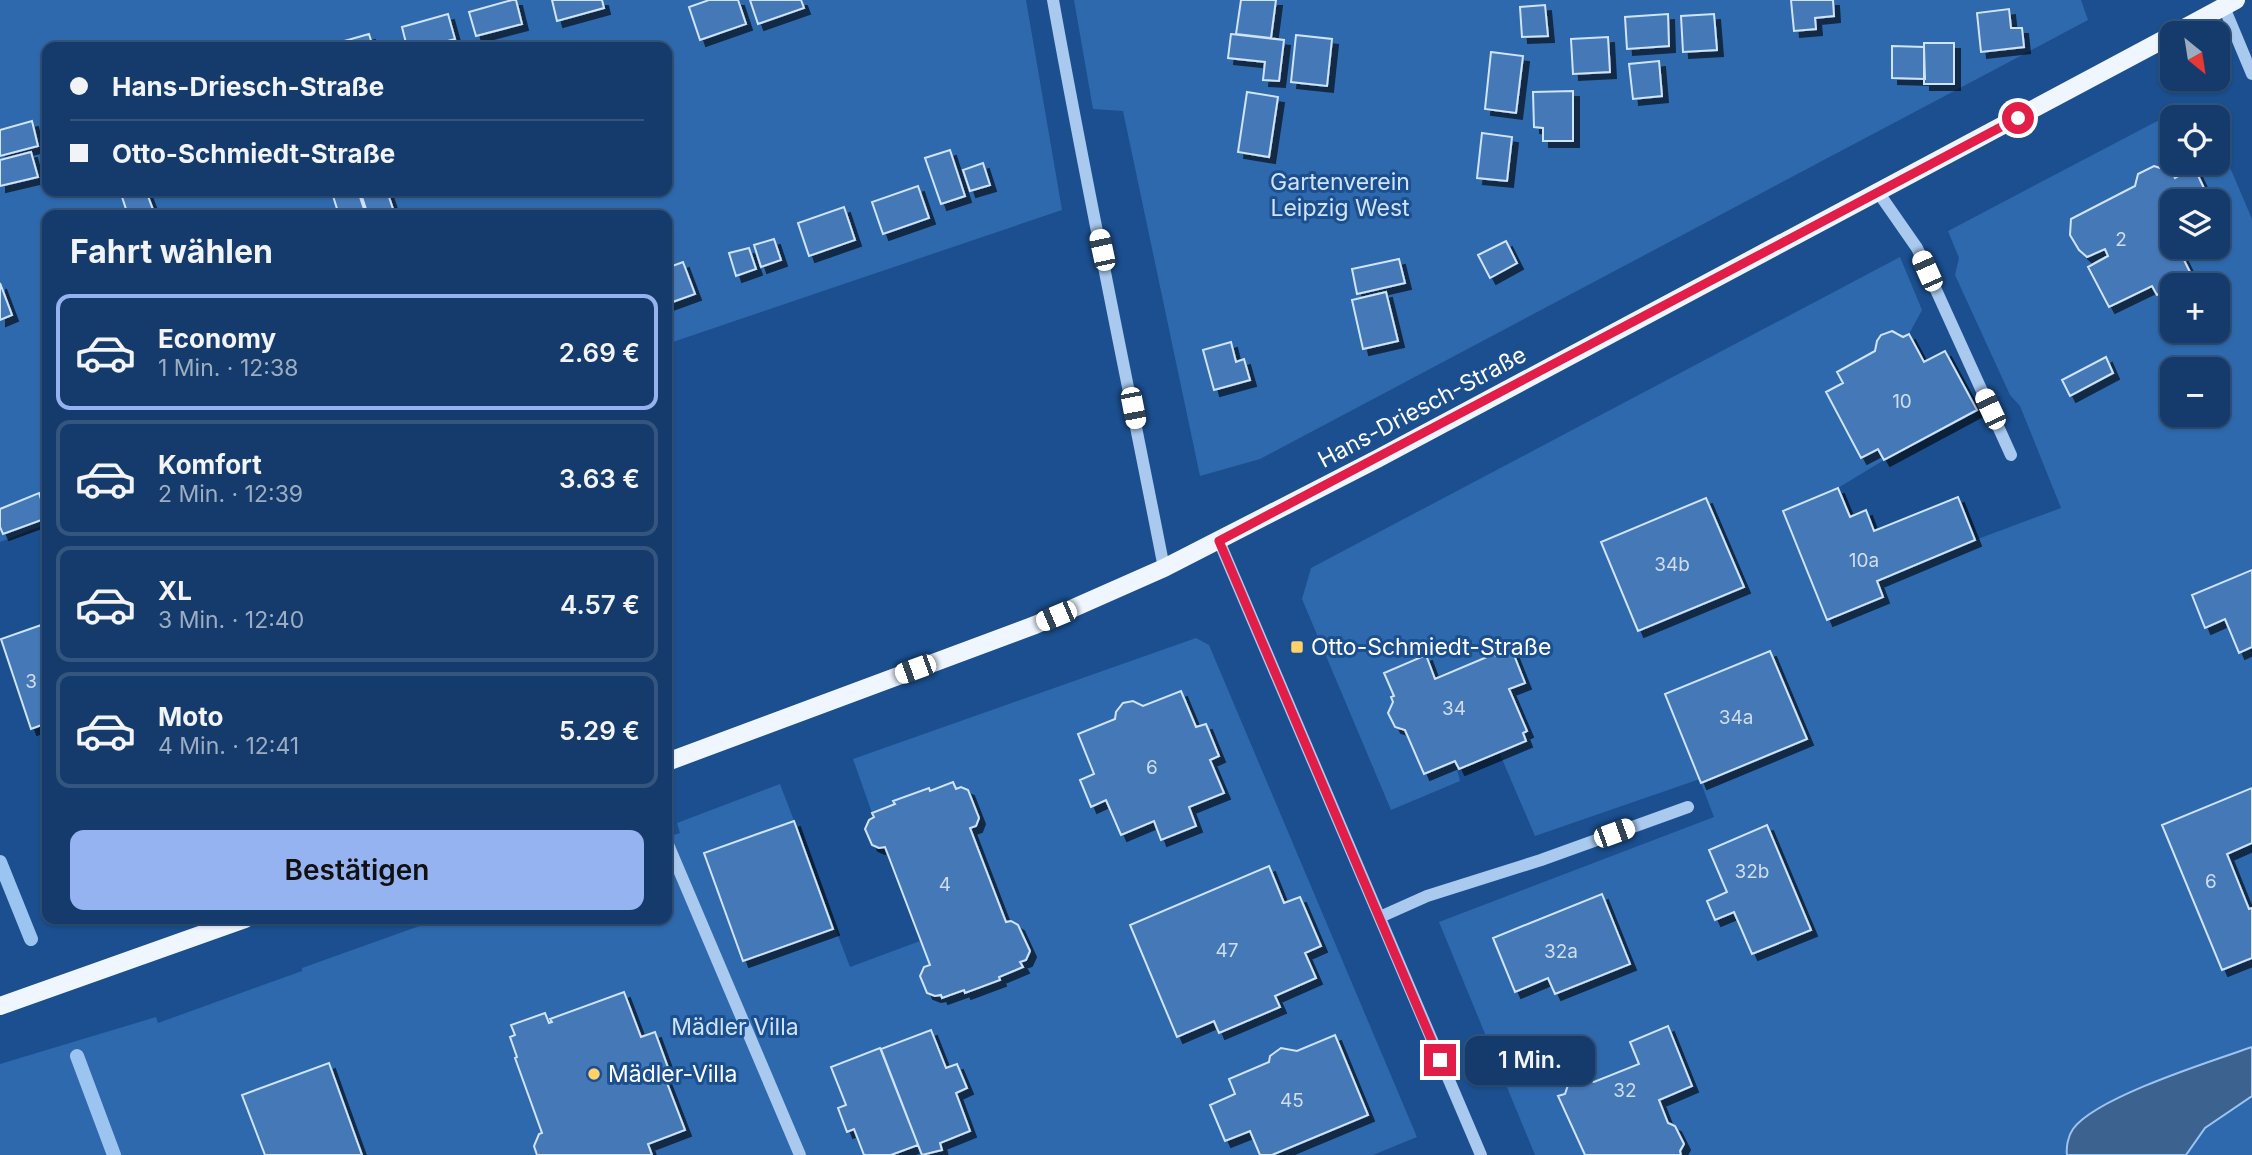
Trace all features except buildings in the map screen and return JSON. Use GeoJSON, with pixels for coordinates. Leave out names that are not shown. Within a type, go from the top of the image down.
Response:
{"type":"FeatureCollection","features":[{"type":"Feature","properties":{"kind":"main road","name":"Hans-Driesch-Straße"},"geometry":{"type":"LineString","coordinates":[[2197,21],[2230,3]]}},
{"type":"Feature","properties":{"kind":"main road","name":"Hans-Driesch-Straße"},"geometry":{"type":"LineString","coordinates":[[672,760],[1035,625],[1164,568],[2160,41]]}},
{"type":"Feature","properties":{"kind":"main road"},"geometry":{"type":"LineString","coordinates":[[0,1006],[231,924]]}},
{"type":"Feature","properties":{"kind":"street"},"geometry":{"type":"LineString","coordinates":[[1052,0],[1164,568]]}},
{"type":"Feature","properties":{"kind":"street"},"geometry":{"type":"LineString","coordinates":[[2230,3],[2252,74]]}},
{"type":"Feature","properties":{"kind":"street"},"geometry":{"type":"LineString","coordinates":[[1878,192],[1917,248],[2011,455]]}},
{"type":"Feature","properties":{"kind":"street"},"geometry":{"type":"LineString","coordinates":[[1219,541],[1481,1155]]}},
{"type":"Feature","properties":{"kind":"street"},"geometry":{"type":"LineString","coordinates":[[1380,917],[1427,896],[1541,860],[1688,807]]}},
{"type":"Feature","properties":{"kind":"street"},"geometry":{"type":"LineString","coordinates":[[672,854],[800,1155]]}},
{"type":"Feature","properties":{"kind":"green space"},"geometry":{"type":"Polygon","coordinates":[[[0,0],[1026,0],[1062,210],[672,342],[672,210],[42,210],[42,526],[0,542],[0,0]]]}},
{"type":"Feature","properties":{"kind":"green space","name":"Gartenverein Leipzig West"},"geometry":{"type":"Polygon","coordinates":[[[1074,0],[2081,0],[2088,20],[1260,459],[1200,476],[1123,111],[1093,109],[1074,0]]]}},
{"type":"Feature","properties":{"kind":"green space"},"geometry":{"type":"Polygon","coordinates":[[[2160,120],[2160,175],[2230,175],[2230,167],[2252,219],[2252,788],[2162,825],[2221,970],[2252,958],[2252,1155],[1681,1155],[1684,1144],[1675,1126],[1668,1123],[1659,1100],[1692,1086],[1668,1026],[1630,1042],[1639,1064],[1594,1082],[1583,1078],[1568,1085],[1565,1094],[1558,1096],[1585,1155],[1535,1155],[1439,922],[1714,817],[1701,783],[1807,739],[1770,651],[1665,694],[1700,779],[1535,836],[1499,752],[1526,741],[1523,733],[1527,731],[1509,689],[1525,683],[1512,650],[1496,656],[1494,654],[1435,679],[1425,655],[1384,673],[1394,696],[1388,713],[1395,727],[1405,730],[1423,774],[1455,761],[1460,781],[1391,810],[1302,599],[1311,568],[1900,257],[1922,310],[1909,334],[1903,337],[1898,332],[1885,332],[1867,362],[1826,392],[1862,457],[1878,449],[1884,460],[1838,488],[1783,511],[1827,619],[1883,597],[1877,581],[2061,508],[2020,406],[2010,395],[1955,275],[1959,258],[1948,231],[2160,120]],[[1706,498],[1601,542],[1638,631],[1744,587],[1706,498]],[[1709,850],[1727,892],[1707,901],[1715,920],[1734,912],[1752,954],[1811,930],[1709,850]],[[1602,894],[1493,938],[1515,991],[1548,978],[1555,994],[1629,964],[1602,894]]]}},
{"type":"Feature","properties":{"kind":"green space","name":"Mädler Villa"},"geometry":{"type":"Polygon","coordinates":[[[1196,638],[1209,645],[1417,1137],[1373,1155],[928,1155],[942,1150],[940,1143],[970,1131],[956,1093],[966,1088],[957,1064],[946,1068],[931,1030],[882,1048],[923,1155],[0,1155],[0,1064],[156,1017],[158,1023],[425,924],[672,924],[672,835],[680,833],[677,823],[780,784],[850,967],[920,941],[930,965],[927,993],[941,995],[942,998],[964,990],[966,993],[1022,968],[1020,962],[1026,960],[1029,951],[1018,925],[1006,922],[970,828],[976,826],[979,818],[968,791],[956,789],[953,782],[894,800],[895,804],[872,813],[853,759],[1196,638]]]}},
{"type":"Feature","properties":{"kind":"green space"},"geometry":{"type":"Polygon","coordinates":[[[2252,843],[2252,908],[2249,909],[2227,854],[2252,843]]]}},
{"type":"Feature","properties":{"kind":"shaded area"},"geometry":{"type":"Polygon","coordinates":[[[2252,1047],[2252,1096],[2205,1128],[2186,1155],[2067,1155],[2073,1129],[2105,1105],[2156,1081],[2252,1047]]]}},
{"type":"Feature","properties":{"kind":"waterway"},"geometry":{"type":"LineString","coordinates":[[0,862],[31,939]]}},
{"type":"Feature","properties":{"kind":"waterway"},"geometry":{"type":"LineString","coordinates":[[77,1056],[114,1155]]}},
{"type":"Feature","properties":{"kind":"place","name":"Otto-Schmiedt-Straße"},"geometry":{"type":"Point","coordinates":[1297,647]}},
{"type":"Feature","properties":{"kind":"place","name":"Mädler-Villa"},"geometry":{"type":"Point","coordinates":[594,1074]}},
{"type":"Feature","properties":{"kind":"route"},"geometry":{"type":"LineString","coordinates":[[1440,1060],[1219,541],[2018,118]]}}]}
